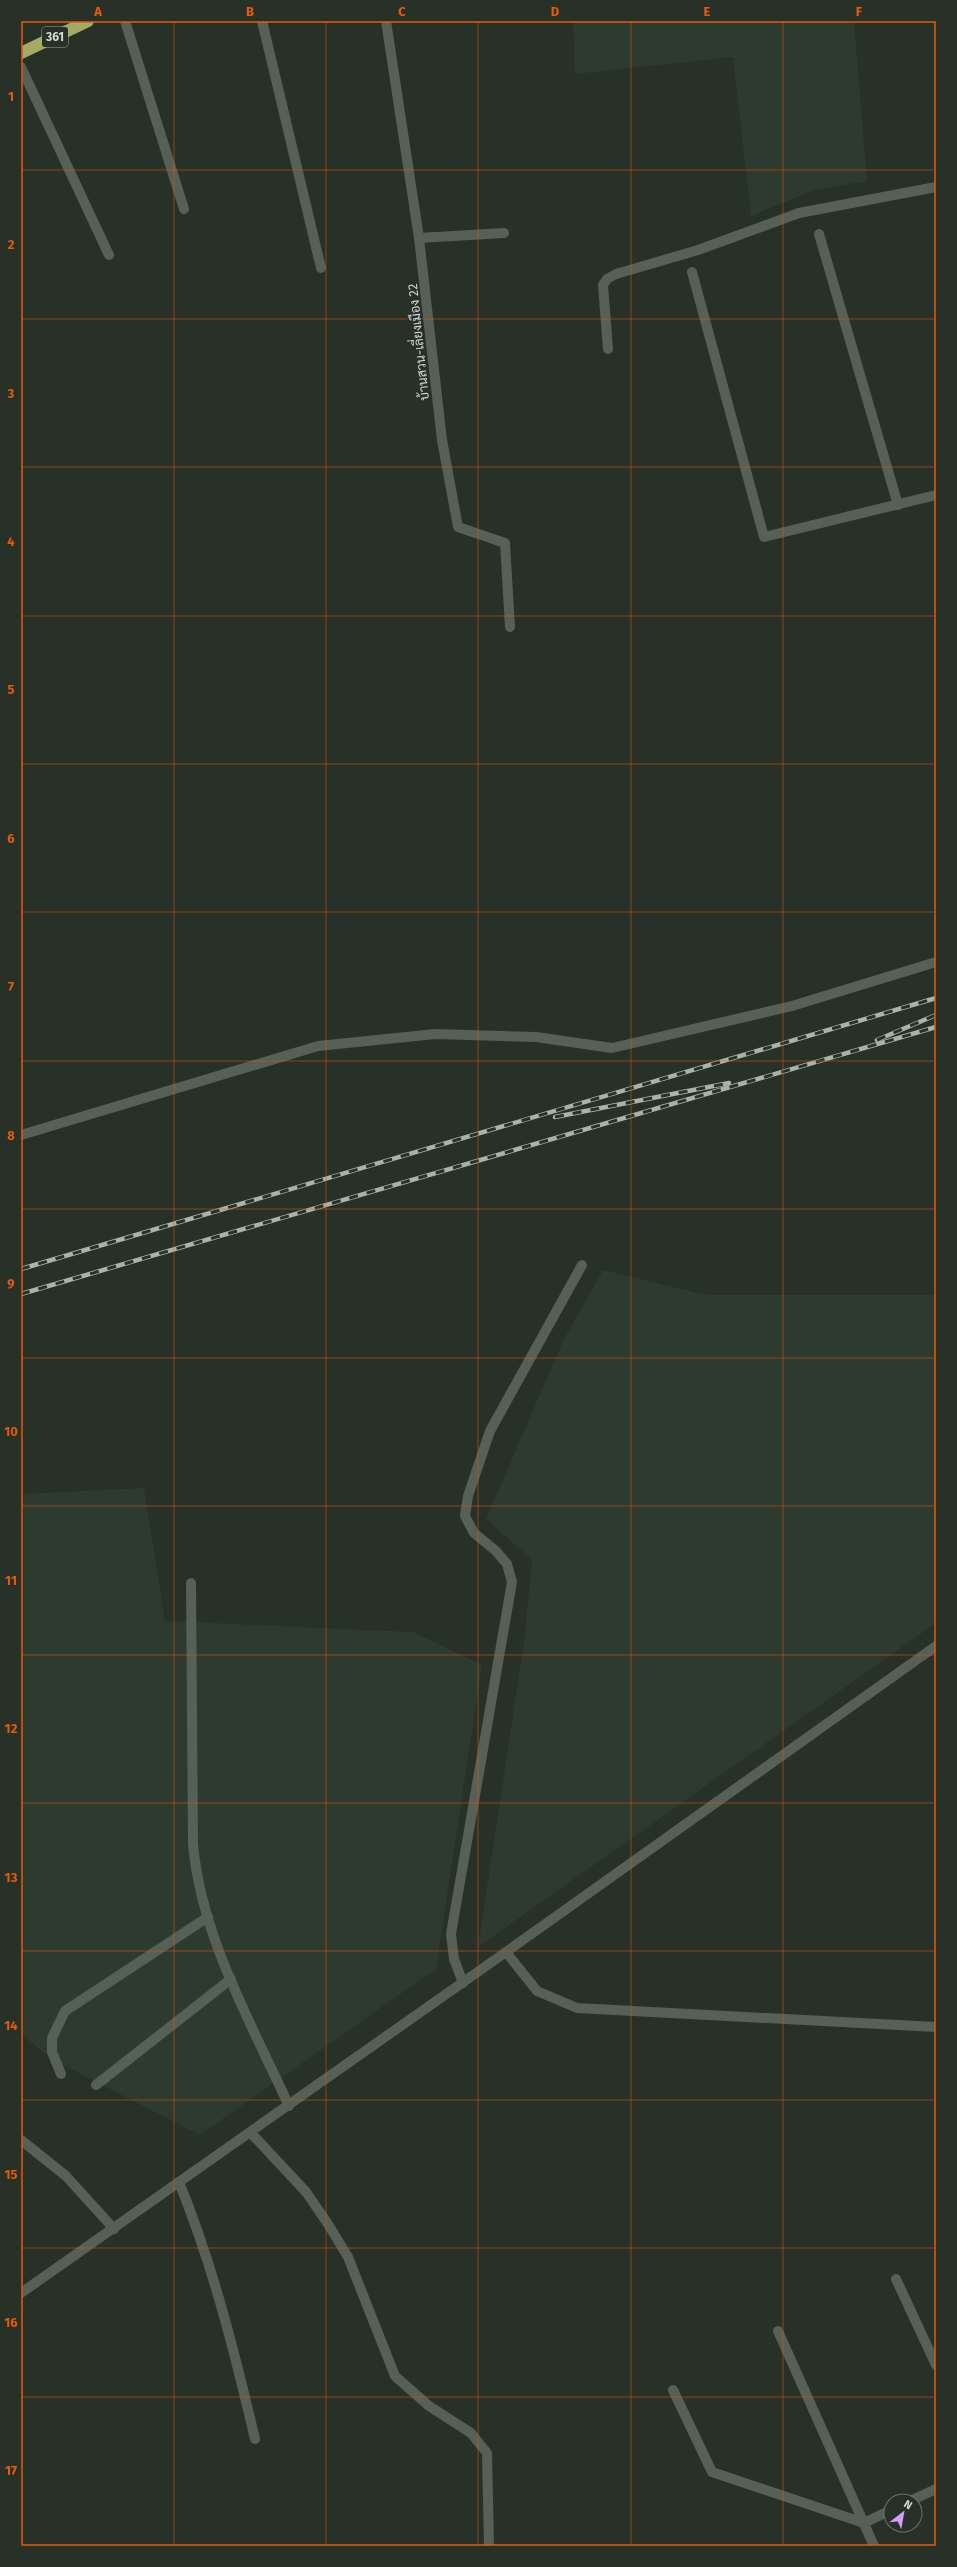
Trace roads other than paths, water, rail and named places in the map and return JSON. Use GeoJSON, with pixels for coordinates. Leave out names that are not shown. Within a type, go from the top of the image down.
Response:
{"type":"FeatureCollection","features":[{"type":"Feature","properties":{"kind":"highway","name":"361"},"geometry":{"type":"LineString","coordinates":[[21,53],[88,21]]}},
{"type":"Feature","properties":{"kind":"street"},"geometry":{"type":"LineString","coordinates":[[125,21],[184,209]]}},
{"type":"Feature","properties":{"kind":"street"},"geometry":{"type":"LineString","coordinates":[[262,21],[321,268]]}},
{"type":"Feature","properties":{"kind":"street","name":"บ้านสวน-เลี่ยงเมือง 22"},"geometry":{"type":"LineString","coordinates":[[386,21],[419,238],[442,440],[458,527],[505,543],[510,627]]}},
{"type":"Feature","properties":{"kind":"street"},"geometry":{"type":"LineString","coordinates":[[21,67],[109,255]]}},
{"type":"Feature","properties":{"kind":"street"},"geometry":{"type":"LineString","coordinates":[[608,349],[603,285],[607,279],[616,274],[698,250],[799,213],[936,187]]}},
{"type":"Feature","properties":{"kind":"street"},"geometry":{"type":"LineString","coordinates":[[419,238],[504,233]]}},
{"type":"Feature","properties":{"kind":"street"},"geometry":{"type":"LineString","coordinates":[[819,234],[898,505]]}},
{"type":"Feature","properties":{"kind":"street"},"geometry":{"type":"LineString","coordinates":[[692,272],[764,537],[936,495]]}},
{"type":"Feature","properties":{"kind":"street"},"geometry":{"type":"LineString","coordinates":[[21,1135],[318,1046],[435,1034],[536,1037],[612,1048],[792,1006],[936,962]]}},
{"type":"Feature","properties":{"kind":"street"},"geometry":{"type":"LineString","coordinates":[[463,1983],[454,1959],[451,1934],[512,1582],[507,1564],[496,1551],[474,1533],[465,1516],[468,1496],[490,1430],[582,1265]]}},
{"type":"Feature","properties":{"kind":"street"},"geometry":{"type":"LineString","coordinates":[[191,1583],[192,1844],[195,1871],[208,1917],[231,1979],[289,2106]]}},
{"type":"Feature","properties":{"kind":"street"},"geometry":{"type":"LineString","coordinates":[[21,2293],[251,2133],[936,1646]]}},
{"type":"Feature","properties":{"kind":"street"},"geometry":{"type":"LineString","coordinates":[[61,2074],[52,2052],[52,2038],[65,2011],[208,1917]]}},
{"type":"Feature","properties":{"kind":"street"},"geometry":{"type":"LineString","coordinates":[[506,1952],[537,1991],[576,2008],[936,2027]]}},
{"type":"Feature","properties":{"kind":"street"},"geometry":{"type":"LineString","coordinates":[[96,2085],[231,1979]]}},
{"type":"Feature","properties":{"kind":"street"},"geometry":{"type":"LineString","coordinates":[[251,2133],[306,2192],[348,2257],[395,2376],[429,2406],[471,2433],[487,2454],[489,2546]]}},
{"type":"Feature","properties":{"kind":"street"},"geometry":{"type":"LineString","coordinates":[[21,2140],[66,2176],[114,2229]]}},
{"type":"Feature","properties":{"kind":"street"},"geometry":{"type":"LineString","coordinates":[[179,2182],[201,2237],[228,2326],[255,2439]]}},
{"type":"Feature","properties":{"kind":"street"},"geometry":{"type":"LineString","coordinates":[[896,2278],[936,2365]]}},
{"type":"Feature","properties":{"kind":"street"},"geometry":{"type":"LineString","coordinates":[[778,2331],[874,2546]]}},
{"type":"Feature","properties":{"kind":"street"},"geometry":{"type":"LineString","coordinates":[[673,2390],[712,2472],[864,2523],[883,2514]]}},
{"type":"Feature","properties":{"kind":"street"},"geometry":{"type":"LineString","coordinates":[[923,2495],[936,2489]]}},
{"type":"Feature","properties":{"kind":"railway"},"geometry":{"type":"LineString","coordinates":[[21,1269],[936,998]]}},
{"type":"Feature","properties":{"kind":"railway"},"geometry":{"type":"LineString","coordinates":[[877,1040],[936,1015]]}},
{"type":"Feature","properties":{"kind":"railway"},"geometry":{"type":"LineString","coordinates":[[21,1294],[936,1027]]}},
{"type":"Feature","properties":{"kind":"railway"},"geometry":{"type":"LineString","coordinates":[[555,1117],[729,1083]]}}]}
